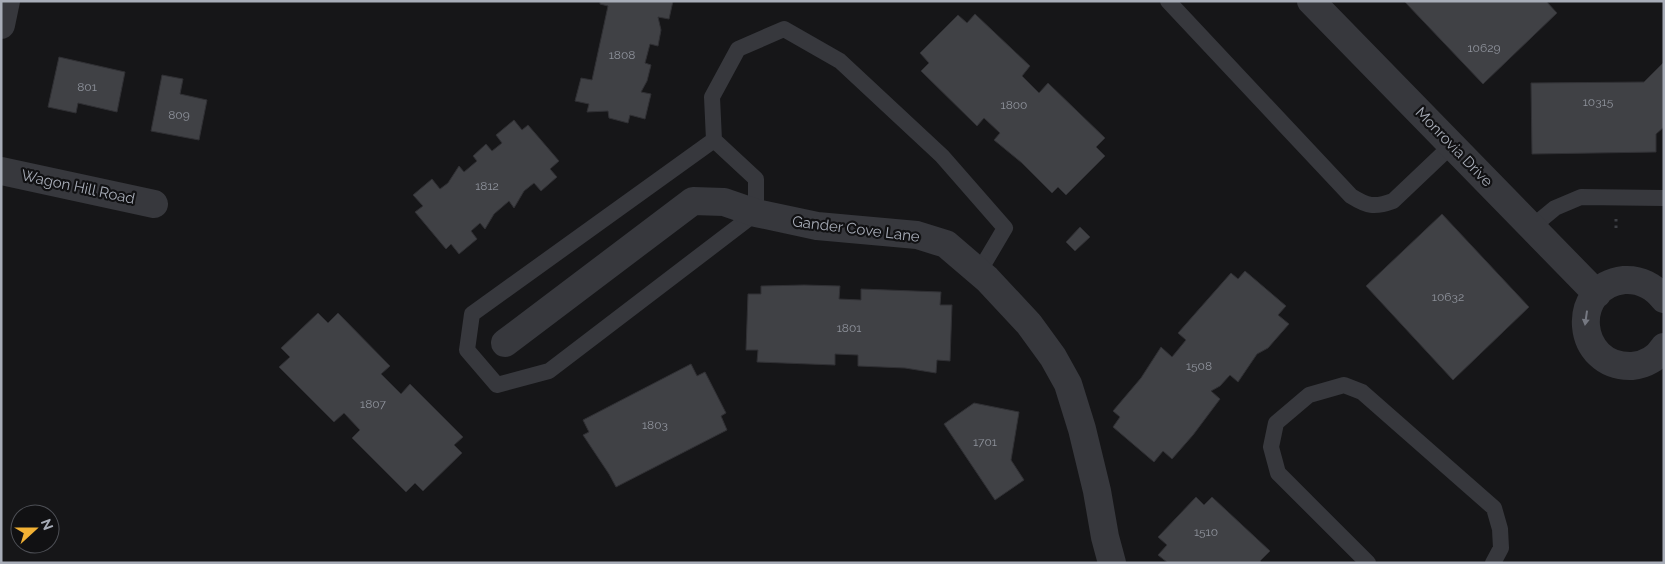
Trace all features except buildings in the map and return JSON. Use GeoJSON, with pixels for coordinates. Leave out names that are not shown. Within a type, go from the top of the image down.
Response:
{"type":"FeatureCollection","features":[{"type":"Feature","properties":{"kind":"street"},"geometry":{"type":"LineString","coordinates":[[1,25],[6,1]]}},
{"type":"Feature","properties":{"kind":"street","name":"Monrovia Drive"},"geometry":{"type":"LineString","coordinates":[[1311,1],[1597,294]]}},
{"type":"Feature","properties":{"kind":"street","name":"Wagon Hill Road"},"geometry":{"type":"LineString","coordinates":[[1,171],[154,204]]}},
{"type":"Feature","properties":{"kind":"street","name":"Gander Cove Lane"},"geometry":{"type":"LineString","coordinates":[[505,344],[693,201],[724,202],[756,212],[816,226],[917,235],[946,244],[987,279],[1029,324],[1053,357],[1068,384],[1082,429],[1112,563]]}},
{"type":"Feature","properties":{"kind":"street"},"geometry":{"type":"LineString","coordinates":[[1662,293],[1647,284],[1632,280],[1617,281],[1604,288],[1593,298],[1586,312],[1585,327],[1589,341],[1598,354],[1609,362],[1622,366],[1635,366],[1648,362],[1662,353]]}},
{"type":"Feature","properties":{"kind":"lane"},"geometry":{"type":"LineString","coordinates":[[1168,1],[1351,196],[1366,205],[1382,205],[1393,201],[1452,145]]}},
{"type":"Feature","properties":{"kind":"lane"},"geometry":{"type":"LineString","coordinates":[[714,140],[472,314],[467,350],[497,385],[549,371],[756,212],[756,179],[714,140],[712,97],[738,49],[784,28],[840,61],[942,156],[1005,228],[979,272]]}},
{"type":"Feature","properties":{"kind":"lane"},"geometry":{"type":"LineString","coordinates":[[1532,227],[1555,208],[1581,198],[1664,198]]}},
{"type":"Feature","properties":{"kind":"lane"},"geometry":{"type":"LineString","coordinates":[[1368,563],[1278,474],[1271,447],[1276,423],[1310,395],[1344,385],[1362,392],[1494,508],[1500,529],[1501,548],[1493,563]]}}]}
